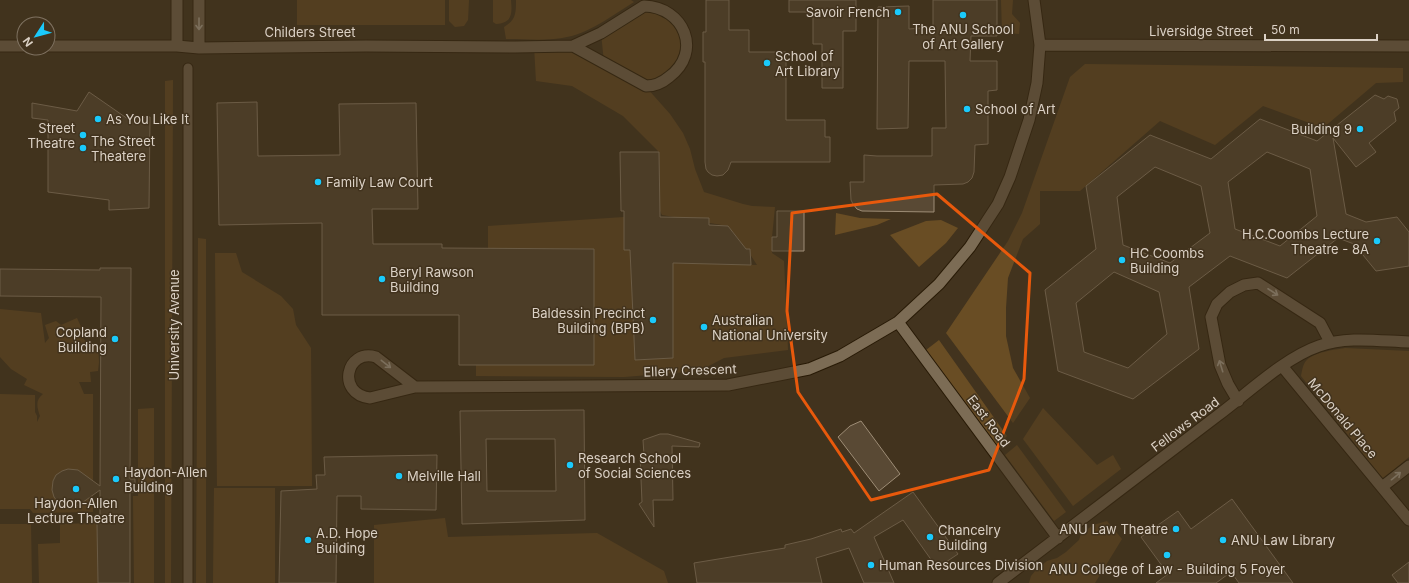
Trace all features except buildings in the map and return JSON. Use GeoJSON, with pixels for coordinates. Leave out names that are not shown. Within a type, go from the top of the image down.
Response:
{"type":"FeatureCollection","features":[{"type":"Feature","properties":{"kind":"street"},"geometry":{"type":"LineString","coordinates":[[177,0],[177,46]]}},
{"type":"Feature","properties":{"kind":"street"},"geometry":{"type":"LineString","coordinates":[[199,0],[199,48]]}},
{"type":"Feature","properties":{"kind":"street","name":"Ellery Crescent"},"geometry":{"type":"LineString","coordinates":[[416,387],[376,356],[359,358],[353,363],[348,373],[353,390],[359,395],[366,397],[374,397],[416,387],[728,385],[809,369],[840,356],[898,322],[939,284],[970,247],[998,204],[1010,177],[1029,120],[1037,83],[1040,45],[1034,0]]}},
{"type":"Feature","properties":{"kind":"street"},"geometry":{"type":"LineString","coordinates":[[1037,16],[1038,0]]}},
{"type":"Feature","properties":{"kind":"street"},"geometry":{"type":"LineString","coordinates":[[644,6],[650,6],[662,10],[676,19],[685,35],[687,47],[681,65],[673,74],[659,83],[652,86],[646,86],[572,46],[601,33],[644,6]]}},
{"type":"Feature","properties":{"kind":"street","name":"Liversidge Street"},"geometry":{"type":"LineString","coordinates":[[1040,45],[1409,46]]}},
{"type":"Feature","properties":{"kind":"street"},"geometry":{"type":"LineString","coordinates":[[0,46],[16,46]]}},
{"type":"Feature","properties":{"kind":"street","name":"Childers Street"},"geometry":{"type":"LineString","coordinates":[[56,46],[177,46],[199,48],[294,46],[572,46]]}},
{"type":"Feature","properties":{"kind":"street","name":"University Avenue"},"geometry":{"type":"LineString","coordinates":[[188,68],[188,583]]}},
{"type":"Feature","properties":{"kind":"street"},"geometry":{"type":"LineString","coordinates":[[1238,401],[1228,384],[1220,365],[1212,317],[1217,304],[1230,292],[1244,285],[1258,283],[1320,323],[1330,342]]}},
{"type":"Feature","properties":{"kind":"street","name":"East Road"},"geometry":{"type":"LineString","coordinates":[[898,322],[1058,538]]}},
{"type":"Feature","properties":{"kind":"street","name":"Fellows Road"},"geometry":{"type":"LineString","coordinates":[[998,583],[1282,366],[1308,350],[1330,342],[1348,340],[1409,342]]}},
{"type":"Feature","properties":{"kind":"street","name":"McDonald Place"},"geometry":{"type":"LineString","coordinates":[[1282,366],[1409,520]]}},
{"type":"Feature","properties":{"kind":"street"},"geometry":{"type":"LineString","coordinates":[[1382,487],[1409,466]]}},
{"type":"Feature","properties":{"kind":"highlighted area"},"geometry":{"type":"Polygon","coordinates":[[[937,194],[1030,273],[1024,379],[989,470],[871,500],[798,392],[787,311],[792,213],[937,194]]]}},
{"type":"Feature","properties":{"kind":"shaded area"},"geometry":{"type":"Polygon","coordinates":[[[297,0],[445,0],[445,25],[297,25],[297,0]]]}},
{"type":"Feature","properties":{"kind":"shaded area"},"geometry":{"type":"Polygon","coordinates":[[[449,0],[469,0],[468,20],[464,26],[455,27],[449,21],[449,0]]]}},
{"type":"Feature","properties":{"kind":"shaded area"},"geometry":{"type":"Polygon","coordinates":[[[493,0],[511,0],[511,13],[506,22],[496,24],[493,22],[493,0]]]}},
{"type":"Feature","properties":{"kind":"shaded area"},"geometry":{"type":"Polygon","coordinates":[[[516,0],[631,0],[634,2],[591,29],[572,36],[534,40],[506,39],[504,27],[513,19],[516,9],[516,0]]]}},
{"type":"Feature","properties":{"kind":"shaded area"},"geometry":{"type":"Polygon","coordinates":[[[1001,0],[1013,0],[1012,14],[1020,23],[1019,34],[1002,32],[1001,0]]]}},
{"type":"Feature","properties":{"kind":"shaded area"},"geometry":{"type":"Polygon","coordinates":[[[650,6],[683,30],[681,65],[646,87],[670,114],[683,133],[690,149],[695,169],[704,192],[752,206],[775,207],[772,253],[784,261],[788,350],[724,358],[699,371],[624,377],[476,376],[476,365],[594,365],[594,249],[488,248],[488,226],[624,217],[624,250],[630,250],[635,360],[673,358],[673,263],[757,265],[750,254],[750,249],[746,249],[733,232],[728,231],[728,226],[662,215],[660,211],[659,152],[623,116],[572,86],[536,81],[534,46],[573,46],[604,62],[601,33],[650,6]]]}},
{"type":"Feature","properties":{"kind":"shaded area"},"geometry":{"type":"Polygon","coordinates":[[[1085,64],[1403,68],[1403,82],[1376,83],[1323,128],[1263,106],[1215,145],[1160,121],[1080,191],[1040,191],[1040,224],[1023,239],[1008,278],[1006,336],[1013,368],[1030,398],[1013,423],[946,333],[1008,241],[1022,213],[1070,77],[1085,64]]]}},
{"type":"Feature","properties":{"kind":"shaded area"},"geometry":{"type":"Polygon","coordinates":[[[173,80],[171,583],[165,583],[165,81],[173,80]]]}},
{"type":"Feature","properties":{"kind":"shaded area"},"geometry":{"type":"Polygon","coordinates":[[[836,213],[860,218],[891,219],[877,225],[835,235],[836,213]]]}},
{"type":"Feature","properties":{"kind":"shaded area"},"geometry":{"type":"Polygon","coordinates":[[[941,220],[958,228],[946,243],[919,267],[890,235],[926,221],[941,220]]]}},
{"type":"Feature","properties":{"kind":"shaded area"},"geometry":{"type":"Polygon","coordinates":[[[198,238],[206,239],[206,583],[196,583],[198,238]]]}},
{"type":"Feature","properties":{"kind":"shaded area"},"geometry":{"type":"Polygon","coordinates":[[[215,253],[236,253],[242,272],[281,296],[293,309],[296,325],[311,348],[312,486],[217,486],[215,253]]]}},
{"type":"Feature","properties":{"kind":"shaded area"},"geometry":{"type":"Polygon","coordinates":[[[0,309],[41,313],[45,343],[49,338],[45,325],[56,321],[61,325],[77,318],[83,331],[84,340],[98,347],[98,371],[90,372],[91,382],[79,382],[84,394],[93,394],[93,512],[33,513],[30,509],[0,509],[0,394],[35,395],[35,412],[37,422],[40,416],[38,401],[40,396],[43,394],[24,385],[27,379],[11,369],[0,357],[0,309]]]}},
{"type":"Feature","properties":{"kind":"shaded area"},"geometry":{"type":"Polygon","coordinates":[[[939,340],[1007,436],[997,446],[926,350],[939,340]]]}},
{"type":"Feature","properties":{"kind":"shaded area"},"geometry":{"type":"Polygon","coordinates":[[[1345,348],[1409,351],[1409,457],[1383,479],[1301,376],[1304,364],[1309,358],[1324,352],[1345,348]]]}},
{"type":"Feature","properties":{"kind":"shaded area"},"geometry":{"type":"Polygon","coordinates":[[[154,408],[154,583],[134,583],[133,496],[138,496],[138,409],[154,408]]]}},
{"type":"Feature","properties":{"kind":"shaded area"},"geometry":{"type":"Polygon","coordinates":[[[1043,408],[1097,465],[1113,455],[1121,469],[1073,506],[1023,439],[1043,408]]]}},
{"type":"Feature","properties":{"kind":"shaded area"},"geometry":{"type":"Polygon","coordinates":[[[1017,445],[1066,512],[1054,521],[1005,455],[1017,445]]]}},
{"type":"Feature","properties":{"kind":"shaded area"},"geometry":{"type":"Polygon","coordinates":[[[214,488],[275,488],[275,583],[213,583],[214,488]]]}},
{"type":"Feature","properties":{"kind":"shaded area"},"geometry":{"type":"Polygon","coordinates":[[[445,518],[448,537],[597,533],[664,571],[668,583],[374,583],[374,525],[445,518]]]}},
{"type":"Feature","properties":{"kind":"shaded area"},"geometry":{"type":"Polygon","coordinates":[[[1107,521],[1122,539],[1095,583],[1029,583],[1031,576],[1047,561],[1057,558],[1066,552],[1079,540],[1081,534],[1093,525],[1107,521]]]}},
{"type":"Feature","properties":{"kind":"shaded area"},"geometry":{"type":"Polygon","coordinates":[[[0,524],[31,524],[32,583],[0,583],[0,524]]]}},
{"type":"Feature","properties":{"kind":"shaded area"},"geometry":{"type":"Polygon","coordinates":[[[60,524],[97,524],[98,583],[39,583],[38,544],[60,543],[60,524]]]}},
{"type":"Feature","properties":{"kind":"place","name":"Savoir French"},"geometry":{"type":"Point","coordinates":[898,12]}},
{"type":"Feature","properties":{"kind":"place","name":"The ANU School of Art Gallery"},"geometry":{"type":"Point","coordinates":[963,15]}},
{"type":"Feature","properties":{"kind":"place","name":"School of Art Library"},"geometry":{"type":"Point","coordinates":[767,63]}},
{"type":"Feature","properties":{"kind":"place","name":"School of Art"},"geometry":{"type":"Point","coordinates":[967,109]}},
{"type":"Feature","properties":{"kind":"place","name":"As You Like It"},"geometry":{"type":"Point","coordinates":[98,119]}},
{"type":"Feature","properties":{"kind":"place","name":"Building 9"},"geometry":{"type":"Point","coordinates":[1360,129]}},
{"type":"Feature","properties":{"kind":"place","name":"Street Theatre"},"geometry":{"type":"Point","coordinates":[83,135]}},
{"type":"Feature","properties":{"kind":"place","name":"The Street Theatere"},"geometry":{"type":"Point","coordinates":[83,148]}},
{"type":"Feature","properties":{"kind":"place","name":"Family Law Court"},"geometry":{"type":"Point","coordinates":[318,182]}},
{"type":"Feature","properties":{"kind":"place","name":"H.C.Coombs Lecture Theatre - 8A"},"geometry":{"type":"Point","coordinates":[1377,241]}},
{"type":"Feature","properties":{"kind":"place","name":"HC Coombs Building"},"geometry":{"type":"Point","coordinates":[1122,260]}},
{"type":"Feature","properties":{"kind":"place","name":"Beryl Rawson Building"},"geometry":{"type":"Point","coordinates":[382,279]}},
{"type":"Feature","properties":{"kind":"place","name":"Baldessin Precinct Building (BPB)"},"geometry":{"type":"Point","coordinates":[653,320]}},
{"type":"Feature","properties":{"kind":"place","name":"Australian National University"},"geometry":{"type":"Point","coordinates":[704,327]}},
{"type":"Feature","properties":{"kind":"place","name":"Copland Building"},"geometry":{"type":"Point","coordinates":[115,339]}},
{"type":"Feature","properties":{"kind":"place","name":"Research School of Social Sciences"},"geometry":{"type":"Point","coordinates":[570,465]}},
{"type":"Feature","properties":{"kind":"place","name":"Melville Hall"},"geometry":{"type":"Point","coordinates":[399,476]}},
{"type":"Feature","properties":{"kind":"place","name":"Haydon-Allen Building"},"geometry":{"type":"Point","coordinates":[116,479]}},
{"type":"Feature","properties":{"kind":"place","name":"Haydon-Allen Lecture Theatre"},"geometry":{"type":"Point","coordinates":[76,489]}},
{"type":"Feature","properties":{"kind":"place","name":"ANU Law Theatre"},"geometry":{"type":"Point","coordinates":[1176,529]}},
{"type":"Feature","properties":{"kind":"place","name":"Chancelry Building"},"geometry":{"type":"Point","coordinates":[930,537]}},
{"type":"Feature","properties":{"kind":"place","name":"A.D. Hope Building"},"geometry":{"type":"Point","coordinates":[308,540]}},
{"type":"Feature","properties":{"kind":"place","name":"ANU Law Library"},"geometry":{"type":"Point","coordinates":[1223,540]}},
{"type":"Feature","properties":{"kind":"place","name":"ANU College of Law - Building 5 Foyer"},"geometry":{"type":"Point","coordinates":[1167,555]}},
{"type":"Feature","properties":{"kind":"place","name":"Human Resources Division"},"geometry":{"type":"Point","coordinates":[871,565]}}]}
